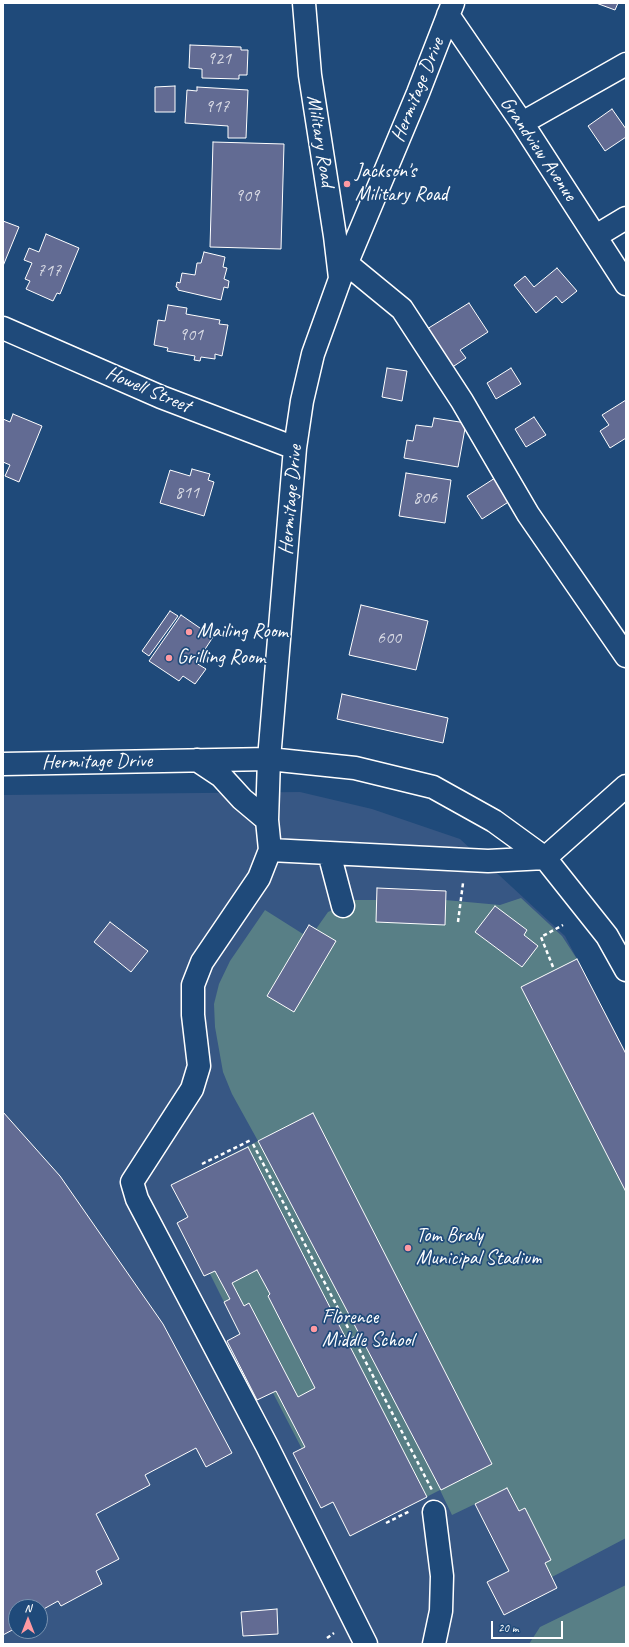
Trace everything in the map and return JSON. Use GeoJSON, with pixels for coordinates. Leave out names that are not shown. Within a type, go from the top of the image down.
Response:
{"type":"FeatureCollection","features":[{"type":"Feature","properties":{"kind":"street","name":"Military Road"},"geometry":{"type":"LineString","coordinates":[[304,3],[310,75],[335,236],[343,271]]}},
{"type":"Feature","properties":{"kind":"street","name":"Hermitage Drive"},"geometry":{"type":"LineString","coordinates":[[3,764],[269,759],[295,448],[302,401],[313,354],[343,271],[418,93],[451,9]]}},
{"type":"Feature","properties":{"kind":"street","name":"Grandview Avenue"},"geometry":{"type":"LineString","coordinates":[[451,9],[626,284]]}},
{"type":"Feature","properties":{"kind":"street"},"geometry":{"type":"LineString","coordinates":[[522,122],[626,64]]}},
{"type":"Feature","properties":{"kind":"street"},"geometry":{"type":"LineString","coordinates":[[596,236],[626,218]]}},
{"type":"Feature","properties":{"kind":"street"},"geometry":{"type":"LineString","coordinates":[[343,271],[402,309],[462,401],[528,514],[626,656]]}},
{"type":"Feature","properties":{"kind":"street","name":"Howell Street"},"geometry":{"type":"LineString","coordinates":[[3,328],[161,397],[295,448]]}},
{"type":"Feature","properties":{"kind":"street"},"geometry":{"type":"LineString","coordinates":[[366,1644],[267,1446],[137,1199],[132,1182],[192,1089],[199,1066],[193,1015],[193,985],[202,962],[259,878],[270,850],[267,820],[269,759],[355,768],[433,788],[494,821],[545,858],[607,936],[626,970]]}},
{"type":"Feature","properties":{"kind":"street"},"geometry":{"type":"LineString","coordinates":[[197,760],[221,776],[242,799],[267,820]]}},
{"type":"Feature","properties":{"kind":"street"},"geometry":{"type":"LineString","coordinates":[[270,850],[488,860],[545,858],[626,786]]}},
{"type":"Feature","properties":{"kind":"street"},"geometry":{"type":"LineString","coordinates":[[329,853],[343,906]]}},
{"type":"Feature","properties":{"kind":"street"},"geometry":{"type":"LineString","coordinates":[[428,1505],[442,1576],[441,1611],[434,1644]]}},
{"type":"Feature","properties":{"kind":"path"},"geometry":{"type":"LineString","coordinates":[[458,922],[463,882]]}},
{"type":"Feature","properties":{"kind":"path"},"geometry":{"type":"LineString","coordinates":[[553,967],[541,937],[563,925]]}},
{"type":"Feature","properties":{"kind":"path"},"geometry":{"type":"LineString","coordinates":[[202,1164],[251,1140]]}},
{"type":"Feature","properties":{"kind":"path"},"geometry":{"type":"LineString","coordinates":[[253,1144],[428,1505],[386,1523]]}},
{"type":"Feature","properties":{"kind":"path"},"geometry":{"type":"LineString","coordinates":[[327,1638],[334,1632]]}},
{"type":"Feature","properties":{"kind":"shaded area","name":"Florence Middle School"},"geometry":{"type":"Polygon","coordinates":[[[300,792],[372,809],[460,839],[565,936],[626,1052],[626,1644],[3,1644],[3,795],[300,792]]]}},
{"type":"Feature","properties":{"kind":"green space","name":"Tom Braly Municipal Stadium"},"geometry":{"type":"Polygon","coordinates":[[[521,898],[562,936],[577,959],[626,1054],[626,1538],[552,1577],[557,1588],[504,1615],[487,1582],[509,1571],[475,1504],[452,1515],[440,1490],[350,1536],[333,1502],[321,1508],[293,1453],[302,1449],[273,1393],[257,1400],[227,1341],[240,1334],[210,1274],[204,1276],[177,1223],[188,1217],[171,1185],[258,1141],[232,1094],[223,1072],[215,1027],[214,1004],[219,984],[230,961],[265,910],[303,934],[309,925],[316,929],[328,912],[355,900],[445,900],[500,905],[521,898]]]}},
{"type":"Feature","properties":{"kind":"green space"},"geometry":{"type":"Polygon","coordinates":[[[626,1585],[626,1644],[529,1644],[540,1627],[626,1585]]]}},
{"type":"Feature","properties":{"kind":"building"},"geometry":{"type":"Polygon","coordinates":[[[596,3],[618,3],[615,10],[596,3]]]}},
{"type":"Feature","properties":{"kind":"building"},"geometry":{"type":"Polygon","coordinates":[[[190,45],[241,47],[241,50],[248,50],[247,75],[239,75],[239,79],[202,78],[202,69],[189,68],[190,45]]]}},
{"type":"Feature","properties":{"kind":"building"},"geometry":{"type":"Polygon","coordinates":[[[175,86],[175,112],[155,112],[155,87],[175,86]]]}},
{"type":"Feature","properties":{"kind":"building"},"geometry":{"type":"Polygon","coordinates":[[[197,87],[248,90],[246,138],[228,138],[228,126],[185,123],[187,90],[197,91],[197,87]]]}},
{"type":"Feature","properties":{"kind":"building"},"geometry":{"type":"Polygon","coordinates":[[[612,109],[626,129],[626,137],[605,151],[588,126],[612,109]]]}},
{"type":"Feature","properties":{"kind":"building"},"geometry":{"type":"Polygon","coordinates":[[[213,142],[284,144],[281,249],[210,247],[213,142]]]}},
{"type":"Feature","properties":{"kind":"building"},"geometry":{"type":"Polygon","coordinates":[[[3,221],[19,227],[3,266],[3,221]]]}},
{"type":"Feature","properties":{"kind":"building"},"geometry":{"type":"Polygon","coordinates":[[[46,234],[79,248],[60,294],[57,293],[53,301],[26,289],[30,281],[25,279],[32,263],[24,260],[29,248],[39,252],[46,234]]]}},
{"type":"Feature","properties":{"kind":"building"},"geometry":{"type":"Polygon","coordinates":[[[204,252],[225,257],[223,267],[227,268],[224,279],[229,281],[228,288],[224,287],[221,300],[178,290],[176,287],[177,282],[180,283],[182,273],[195,275],[197,263],[201,263],[204,252]]]}},
{"type":"Feature","properties":{"kind":"building"},"geometry":{"type":"Polygon","coordinates":[[[557,268],[577,291],[562,303],[556,296],[536,313],[514,285],[525,276],[534,287],[557,268]]]}},
{"type":"Feature","properties":{"kind":"building"},"geometry":{"type":"Polygon","coordinates":[[[469,303],[488,332],[460,350],[466,358],[451,368],[427,329],[469,303]]]}},
{"type":"Feature","properties":{"kind":"building"},"geometry":{"type":"Polygon","coordinates":[[[168,305],[187,308],[186,314],[220,320],[219,324],[228,325],[222,356],[215,354],[215,359],[201,357],[200,361],[194,360],[195,356],[167,351],[168,348],[154,345],[158,320],[165,321],[168,305]]]}},
{"type":"Feature","properties":{"kind":"building"},"geometry":{"type":"Polygon","coordinates":[[[387,368],[407,371],[402,401],[382,397],[387,368]]]}},
{"type":"Feature","properties":{"kind":"building"},"geometry":{"type":"Polygon","coordinates":[[[511,368],[521,384],[496,399],[487,383],[511,368]]]}},
{"type":"Feature","properties":{"kind":"building"},"geometry":{"type":"Polygon","coordinates":[[[626,400],[626,438],[610,448],[600,431],[609,425],[602,415],[626,400]]]}},
{"type":"Feature","properties":{"kind":"building"},"geometry":{"type":"Polygon","coordinates":[[[13,414],[42,426],[19,482],[5,476],[10,465],[3,462],[3,419],[10,422],[13,414]]]}},
{"type":"Feature","properties":{"kind":"building"},"geometry":{"type":"Polygon","coordinates":[[[534,417],[546,435],[526,447],[515,429],[534,417]]]}},
{"type":"Feature","properties":{"kind":"building"},"geometry":{"type":"Polygon","coordinates":[[[434,418],[466,423],[458,467],[404,458],[407,440],[413,441],[416,425],[432,427],[434,418]]]}},
{"type":"Feature","properties":{"kind":"building"},"geometry":{"type":"Polygon","coordinates":[[[192,469],[210,474],[208,480],[214,482],[204,516],[160,503],[170,470],[190,476],[192,469]]]}},
{"type":"Feature","properties":{"kind":"building"},"geometry":{"type":"Polygon","coordinates":[[[406,473],[451,480],[445,523],[399,516],[406,473]]]}},
{"type":"Feature","properties":{"kind":"building"},"geometry":{"type":"Polygon","coordinates":[[[495,478],[510,501],[482,519],[467,496],[495,478]]]}},
{"type":"Feature","properties":{"kind":"building"},"geometry":{"type":"Polygon","coordinates":[[[361,605],[428,621],[416,670],[349,655],[361,605]]]}},
{"type":"Feature","properties":{"kind":"building"},"geometry":{"type":"Polygon","coordinates":[[[170,611],[178,616],[149,656],[142,651],[170,611]]]}},
{"type":"Feature","properties":{"kind":"building"},"geometry":{"type":"Polygon","coordinates":[[[181,615],[213,637],[196,663],[206,669],[195,684],[183,676],[179,681],[149,661],[181,615]]]}},
{"type":"Feature","properties":{"kind":"building"},"geometry":{"type":"Polygon","coordinates":[[[342,694],[448,718],[443,743],[337,719],[342,694]]]}},
{"type":"Feature","properties":{"kind":"building"},"geometry":{"type":"Polygon","coordinates":[[[377,888],[446,891],[445,925],[376,922],[377,888]]]}},
{"type":"Feature","properties":{"kind":"building"},"geometry":{"type":"Polygon","coordinates":[[[495,906],[527,930],[524,935],[538,946],[522,967],[475,932],[495,906]]]}},
{"type":"Feature","properties":{"kind":"building"},"geometry":{"type":"Polygon","coordinates":[[[110,922],[148,951],[131,972],[94,942],[110,922]]]}},
{"type":"Feature","properties":{"kind":"building"},"geometry":{"type":"Polygon","coordinates":[[[309,925],[336,941],[294,1012],[267,996],[309,925]]]}},
{"type":"Feature","properties":{"kind":"building"},"geometry":{"type":"Polygon","coordinates":[[[577,959],[626,1054],[626,1192],[521,987],[577,959]]]}},
{"type":"Feature","properties":{"kind":"building"},"geometry":{"type":"Polygon","coordinates":[[[3,1112],[60,1176],[163,1324],[232,1453],[206,1467],[196,1448],[145,1475],[150,1485],[96,1514],[119,1559],[96,1571],[102,1584],[61,1606],[58,1601],[48,1607],[48,1599],[8,1599],[8,1632],[3,1635],[3,1112]]]}},
{"type":"Feature","properties":{"kind":"building"},"geometry":{"type":"Polygon","coordinates":[[[313,1113],[492,1464],[441,1490],[258,1141],[313,1113]]]}},
{"type":"Feature","properties":{"kind":"building"},"geometry":{"type":"Polygon","coordinates":[[[248,1147],[427,1497],[350,1536],[333,1502],[321,1508],[293,1453],[305,1447],[276,1391],[257,1400],[227,1341],[240,1334],[224,1302],[230,1299],[215,1271],[204,1276],[177,1223],[188,1217],[171,1185],[248,1147]]]}},
{"type":"Feature","properties":{"kind":"building"},"geometry":{"type":"Polygon","coordinates":[[[257,1270],[270,1294],[268,1296],[315,1388],[298,1397],[249,1303],[244,1306],[232,1283],[257,1270]]]}},
{"type":"Feature","properties":{"kind":"building"},"geometry":{"type":"Polygon","coordinates":[[[507,1488],[519,1511],[525,1508],[551,1560],[545,1563],[557,1588],[504,1615],[487,1582],[509,1571],[475,1504],[507,1488]]]}},
{"type":"Feature","properties":{"kind":"building"},"geometry":{"type":"Polygon","coordinates":[[[277,1609],[278,1634],[243,1636],[241,1612],[277,1609]]]}},
{"type":"Feature","properties":{"kind":"place","name":"Jackson's Military Road"},"geometry":{"type":"Point","coordinates":[347,184]}},
{"type":"Feature","properties":{"kind":"place","name":"Mailing Room"},"geometry":{"type":"Point","coordinates":[189,632]}},
{"type":"Feature","properties":{"kind":"place","name":"Grilling Room"},"geometry":{"type":"Point","coordinates":[169,658]}},
{"type":"Feature","properties":{"kind":"place","name":"Tom Braly Municipal Stadium"},"geometry":{"type":"Point","coordinates":[408,1248]}},
{"type":"Feature","properties":{"kind":"place","name":"Florence Middle School"},"geometry":{"type":"Point","coordinates":[314,1329]}}]}
